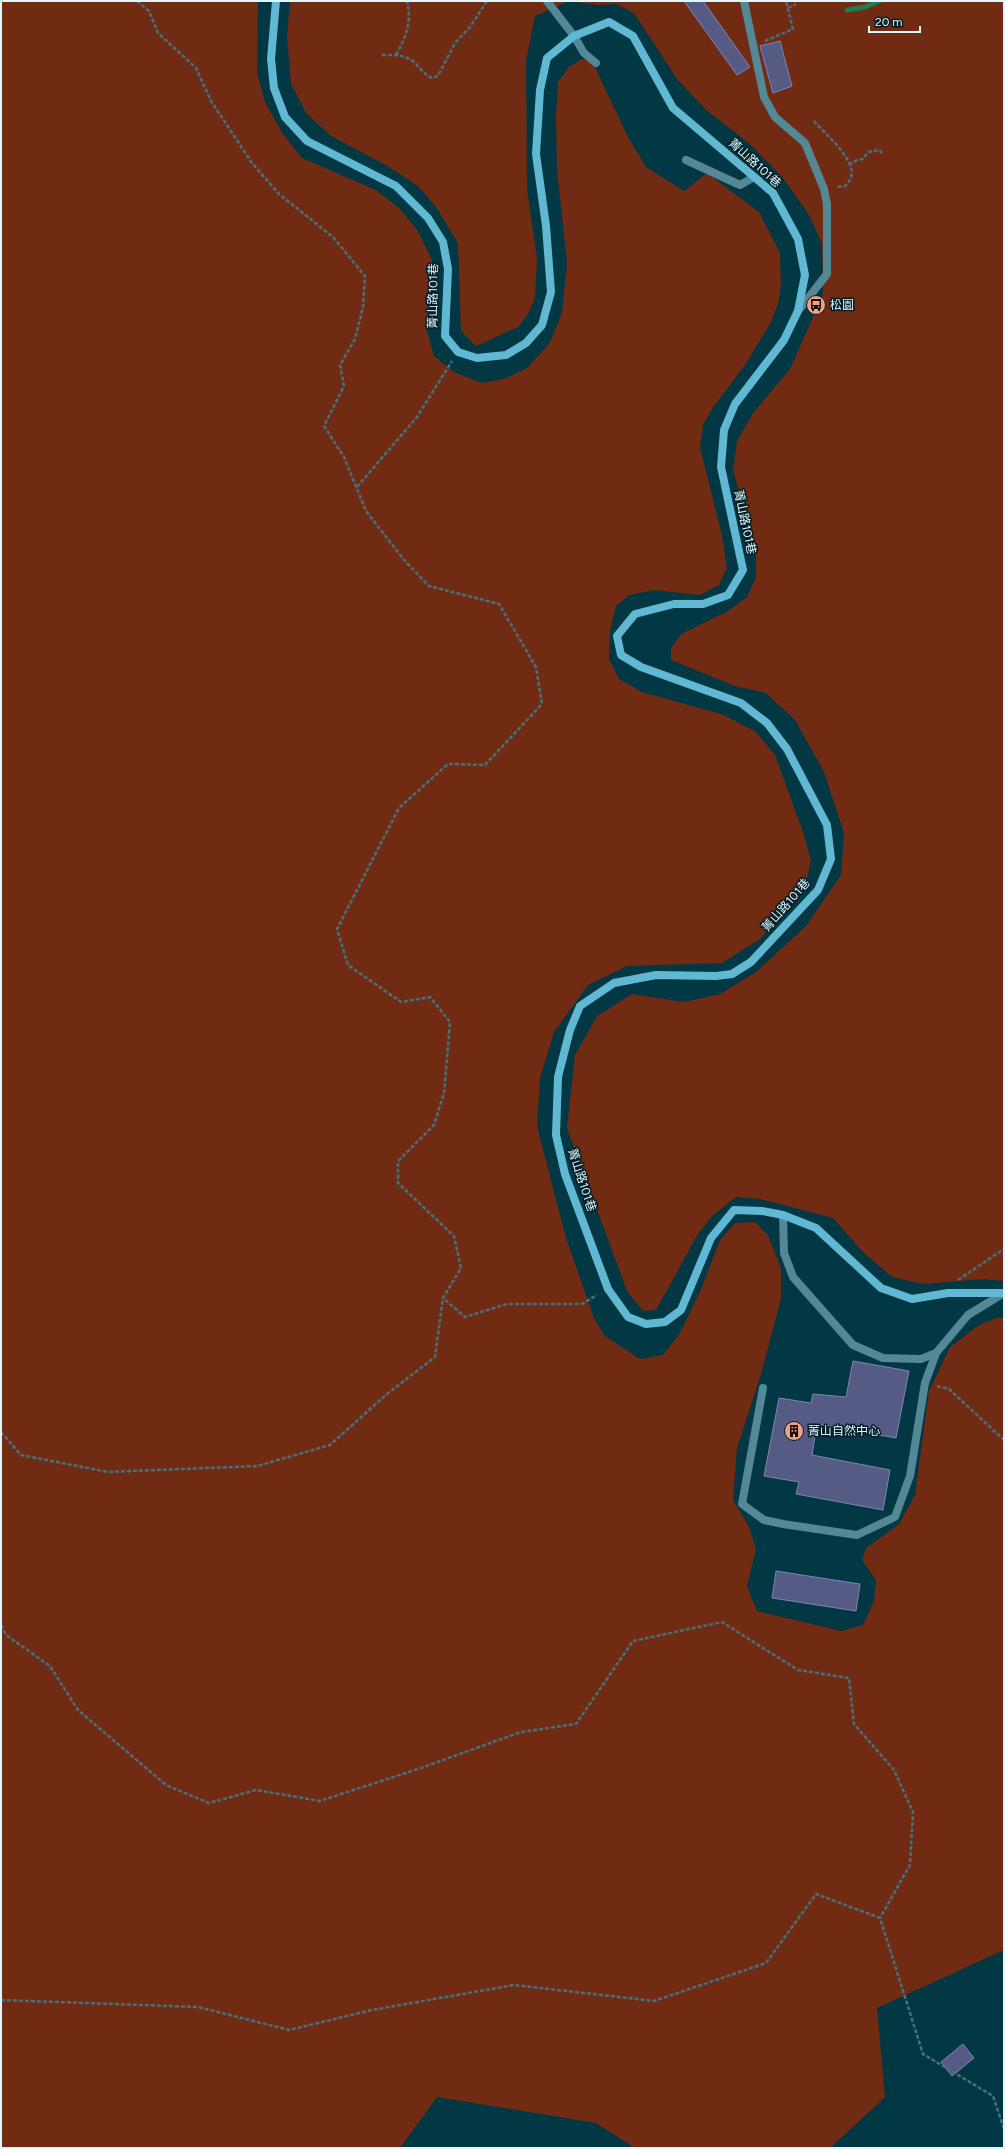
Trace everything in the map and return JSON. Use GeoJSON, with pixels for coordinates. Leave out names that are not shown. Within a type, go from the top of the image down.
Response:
{"type":"FeatureCollection","features":[{"type":"Feature","properties":{"kind":"street","name":"菁山路101巷"},"geometry":{"type":"LineString","coordinates":[[276,1],[271,59],[274,88],[285,117],[308,141],[396,186],[428,218],[443,242],[448,270],[444,336],[458,352],[477,358],[506,355],[526,343],[542,325],[550,292],[546,226],[536,154],[540,90],[547,58],[574,36],[609,22],[633,36],[674,108],[773,193],[798,239],[805,275],[798,311],[784,340],[735,404],[724,430],[720,467],[743,570],[728,595],[703,604],[674,604],[635,614],[617,636],[621,655],[641,667],[741,703],[767,724],[787,749],[826,825],[831,859],[818,890],[751,962],[732,974],[716,976],[656,975],[614,983],[580,1006],[570,1030],[558,1077],[556,1135],[564,1174],[608,1289],[628,1317],[646,1324],[665,1322],[682,1310],[711,1238],[734,1210],[762,1211],[783,1215],[816,1228],[880,1288],[912,1299],[948,1293],[1004,1293]]}},
{"type":"Feature","properties":{"kind":"lane"},"geometry":{"type":"LineString","coordinates":[[546,1],[574,36],[584,53],[596,63]]}},
{"type":"Feature","properties":{"kind":"lane"},"geometry":{"type":"LineString","coordinates":[[744,1],[764,96],[775,117],[804,143],[824,189],[826,204],[827,274],[798,311]]}},
{"type":"Feature","properties":{"kind":"lane"},"geometry":{"type":"LineString","coordinates":[[686,160],[740,185],[754,177]]}},
{"type":"Feature","properties":{"kind":"lane"},"geometry":{"type":"LineString","coordinates":[[783,1215],[784,1253],[793,1277],[853,1345],[883,1358],[921,1359],[936,1352]]}},
{"type":"Feature","properties":{"kind":"lane"},"geometry":{"type":"LineString","coordinates":[[763,1388],[742,1504],[764,1520],[857,1535],[895,1517],[910,1476],[925,1383],[936,1352],[968,1315],[1004,1293]]}},
{"type":"Feature","properties":{"kind":"path"},"geometry":{"type":"LineString","coordinates":[[1,1432],[21,1455],[108,1472],[257,1466],[330,1445],[387,1394],[435,1357],[443,1298],[461,1268],[454,1236],[398,1183],[398,1161],[434,1125],[444,1093],[450,1022],[430,997],[401,1002],[348,965],[337,929],[399,808],[448,764],[485,765],[542,704],[536,667],[499,604],[429,586],[404,560],[366,511],[344,457],[324,426],[344,386],[340,365],[355,339],[363,307],[365,276],[333,237],[280,194],[252,163],[211,101],[196,68],[158,33],[149,11],[137,1]]}},
{"type":"Feature","properties":{"kind":"path"},"geometry":{"type":"LineString","coordinates":[[396,55],[405,39],[410,22],[408,1]]}},
{"type":"Feature","properties":{"kind":"path"},"geometry":{"type":"LineString","coordinates":[[382,55],[403,55],[414,61],[427,76],[432,78],[438,76],[455,43],[470,27],[487,1]]}},
{"type":"Feature","properties":{"kind":"path"},"geometry":{"type":"LineString","coordinates":[[754,47],[793,28],[786,1]]}},
{"type":"Feature","properties":{"kind":"path"},"geometry":{"type":"LineString","coordinates":[[788,8],[796,4]]}},
{"type":"Feature","properties":{"kind":"path"},"geometry":{"type":"LineString","coordinates":[[814,121],[844,155],[852,173],[850,180],[845,186],[824,189]]}},
{"type":"Feature","properties":{"kind":"path"},"geometry":{"type":"LineString","coordinates":[[849,165],[857,160],[863,159],[868,152],[879,150],[882,153]]}},
{"type":"Feature","properties":{"kind":"path"},"geometry":{"type":"LineString","coordinates":[[357,487],[417,417],[458,352]]}},
{"type":"Feature","properties":{"kind":"path"},"geometry":{"type":"LineString","coordinates":[[948,1293],[961,1277],[1004,1249]]}},
{"type":"Feature","properties":{"kind":"path"},"geometry":{"type":"LineString","coordinates":[[443,1298],[465,1317],[507,1304],[582,1304],[608,1289]]}},
{"type":"Feature","properties":{"kind":"path"},"geometry":{"type":"LineString","coordinates":[[925,1383],[949,1389],[1004,1440]]}},
{"type":"Feature","properties":{"kind":"path"},"geometry":{"type":"LineString","coordinates":[[1,1625],[6,1635],[50,1666],[78,1710],[166,1785],[209,1803],[256,1790],[320,1801],[421,1768],[521,1732],[576,1724],[633,1642],[722,1622],[798,1670],[849,1678],[854,1724],[894,1770],[913,1812],[910,1865],[880,1918],[923,2054],[993,2096],[1004,2128]]}},
{"type":"Feature","properties":{"kind":"path"},"geometry":{"type":"LineString","coordinates":[[1,2000],[198,2007],[289,2030],[372,2010],[514,1985],[654,2001],[766,1963],[816,1894],[880,1918]]}},
{"type":"Feature","properties":{"kind":"shaded area"},"geometry":{"type":"Polygon","coordinates":[[[1,1],[258,1],[257,72],[265,102],[283,134],[302,158],[376,190],[399,208],[418,231],[432,260],[427,331],[434,356],[454,372],[482,383],[504,379],[527,368],[549,344],[562,313],[567,262],[557,171],[556,116],[558,82],[569,67],[581,59],[592,61],[628,137],[646,167],[684,191],[707,173],[759,212],[780,253],[781,285],[778,304],[770,324],[745,365],[712,409],[703,425],[700,447],[722,535],[727,568],[719,585],[700,595],[654,590],[629,595],[616,606],[610,631],[609,659],[619,679],[642,692],[724,715],[756,732],[775,755],[803,832],[811,860],[805,888],[760,939],[722,963],[627,966],[588,985],[554,1032],[540,1078],[537,1126],[566,1238],[594,1318],[605,1336],[640,1359],[663,1355],[680,1333],[701,1289],[720,1240],[735,1223],[755,1222],[768,1235],[781,1268],[781,1299],[761,1374],[737,1448],[733,1500],[749,1527],[756,1549],[747,1586],[757,1611],[841,1631],[863,1625],[874,1601],[876,1580],[862,1560],[866,1548],[899,1524],[915,1495],[929,1391],[950,1347],[979,1325],[999,1317],[1004,1319],[1004,1950],[877,2008],[885,2097],[830,2148],[635,2148],[596,2123],[437,2097],[400,2148],[1,2148],[1,1]]]}},
{"type":"Feature","properties":{"kind":"shaded area"},"geometry":{"type":"Polygon","coordinates":[[[290,1],[569,1],[535,16],[526,61],[527,189],[537,258],[535,298],[528,314],[518,327],[476,346],[461,331],[458,243],[436,207],[418,186],[389,167],[331,136],[306,113],[291,84],[287,36],[290,1]]]}},
{"type":"Feature","properties":{"kind":"shaded area"},"geometry":{"type":"Polygon","coordinates":[[[569,1],[1004,1],[1004,1281],[984,1279],[923,1284],[892,1277],[863,1252],[833,1218],[760,1199],[736,1197],[712,1216],[698,1234],[656,1310],[643,1311],[627,1291],[567,1128],[575,1055],[597,1016],[632,994],[684,1002],[720,994],[756,972],[806,926],[841,875],[844,833],[824,772],[795,720],[766,693],[735,686],[671,660],[671,648],[681,634],[728,611],[747,597],[756,577],[756,551],[733,470],[737,441],[753,413],[790,369],[823,294],[822,244],[809,215],[783,178],[750,144],[706,110],[677,79],[634,13],[616,4],[597,5],[569,1]]]}},
{"type":"Feature","properties":{"kind":"building"},"geometry":{"type":"Polygon","coordinates":[[[684,1],[703,1],[750,67],[737,75],[684,1]]]}},
{"type":"Feature","properties":{"kind":"building"},"geometry":{"type":"Polygon","coordinates":[[[780,41],[792,86],[773,93],[760,46],[780,41]]]}},
{"type":"Feature","properties":{"kind":"building","name":"菁山自然中心"},"geometry":{"type":"Polygon","coordinates":[[[853,1361],[909,1371],[896,1438],[817,1424],[812,1455],[890,1470],[883,1510],[796,1494],[799,1482],[764,1476],[779,1398],[811,1403],[813,1394],[846,1397],[853,1361]]]}},
{"type":"Feature","properties":{"kind":"building"},"geometry":{"type":"Polygon","coordinates":[[[776,1571],[860,1584],[856,1611],[772,1598],[776,1571]]]}},
{"type":"Feature","properties":{"kind":"building"},"geometry":{"type":"Polygon","coordinates":[[[963,2044],[974,2058],[952,2076],[941,2062],[963,2044]]]}},
{"type":"Feature","properties":{"kind":"waterway"},"geometry":{"type":"LineString","coordinates":[[847,10],[865,7],[879,1]]}},
{"type":"Feature","properties":{"kind":"place","name":"松園"},"geometry":{"type":"Point","coordinates":[816,305]}},
{"type":"Feature","properties":{"kind":"place","name":"菁山自然中心"},"geometry":{"type":"Point","coordinates":[794,1431]}}]}
